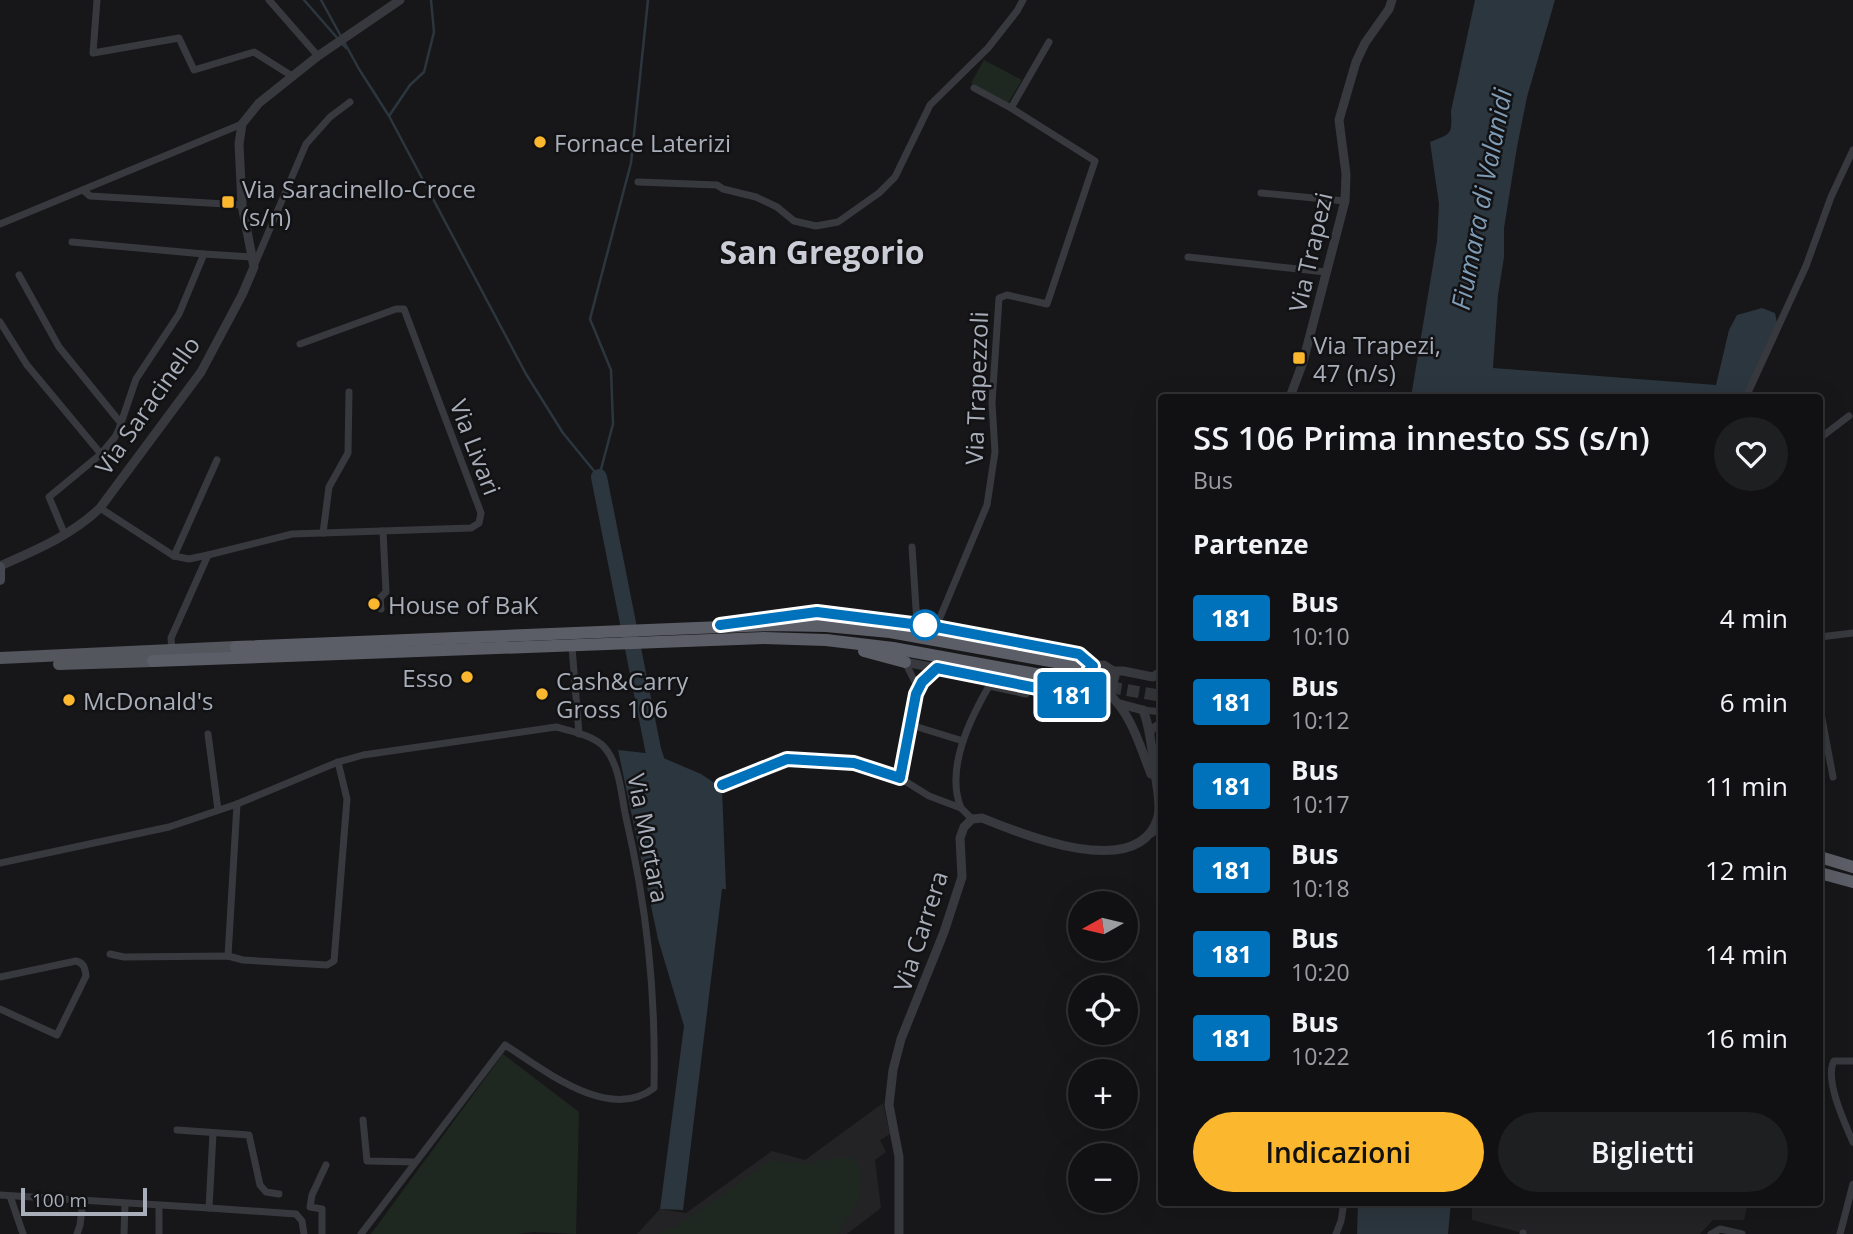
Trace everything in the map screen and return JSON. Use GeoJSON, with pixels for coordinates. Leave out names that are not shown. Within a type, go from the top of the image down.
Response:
{"type":"FeatureCollection","features":[{"type":"Feature","properties":{"kind":"highway"},"geometry":{"type":"LineString","coordinates":[[702,633],[720,625],[817,612]]}},
{"type":"Feature","properties":{"kind":"highway"},"geometry":{"type":"LineString","coordinates":[[720,625],[826,626],[890,632],[1078,666]]}},
{"type":"Feature","properties":{"kind":"highway"},"geometry":{"type":"LineString","coordinates":[[153,661],[236,653],[702,633],[827,640],[893,648],[1074,681]]}},
{"type":"Feature","properties":{"kind":"highway"},"geometry":{"type":"LineString","coordinates":[[236,653],[572,647],[588,639]]}},
{"type":"Feature","properties":{"kind":"highway"},"geometry":{"type":"LineString","coordinates":[[827,640],[905,662]]}},
{"type":"Feature","properties":{"kind":"highway"},"geometry":{"type":"LineString","coordinates":[[1823,858],[1853,867]]}},
{"type":"Feature","properties":{"kind":"highway"},"geometry":{"type":"LineString","coordinates":[[1823,874],[1853,882]]}},
{"type":"Feature","properties":{"kind":"main road","name":"Via Saracinello"},"geometry":{"type":"LineString","coordinates":[[0,567],[0,580]]}},
{"type":"Feature","properties":{"kind":"main road"},"geometry":{"type":"LineString","coordinates":[[4,662],[172,650],[236,653]]}},
{"type":"Feature","properties":{"kind":"main road"},"geometry":{"type":"LineString","coordinates":[[4,662],[153,661]]}},
{"type":"Feature","properties":{"kind":"street"},"geometry":{"type":"LineString","coordinates":[[97,0],[93,53],[179,38],[194,70],[254,52],[292,76]]}},
{"type":"Feature","properties":{"kind":"street"},"geometry":{"type":"LineString","coordinates":[[269,0],[320,54]]}},
{"type":"Feature","properties":{"kind":"street"},"geometry":{"type":"LineString","coordinates":[[0,224],[242,124],[259,103],[320,54],[400,0]]}},
{"type":"Feature","properties":{"kind":"street"},"geometry":{"type":"LineString","coordinates":[[638,182],[717,185],[723,189],[757,197],[777,207],[793,221],[816,226],[838,222],[879,193],[895,177],[930,104],[988,48],[1023,0]]}},
{"type":"Feature","properties":{"kind":"street","name":"Via Trapezi"},"geometry":{"type":"LineString","coordinates":[[1291,394],[1303,362],[1345,201],[1346,174],[1339,120],[1364,43],[1389,9],[1392,0]]}},
{"type":"Feature","properties":{"kind":"street"},"geometry":{"type":"LineString","coordinates":[[974,88],[1011,108],[1049,42]]}},
{"type":"Feature","properties":{"kind":"street"},"geometry":{"type":"LineString","coordinates":[[254,267],[306,144],[324,122],[350,102]]}},
{"type":"Feature","properties":{"kind":"street","name":"Via Trapezzoli"},"geometry":{"type":"LineString","coordinates":[[936,627],[987,505],[995,452],[992,403],[996,310],[999,298],[1007,295],[1047,304],[1095,162],[1011,108]]}},
{"type":"Feature","properties":{"kind":"street"},"geometry":{"type":"LineString","coordinates":[[242,124],[239,144],[242,205],[254,267]]}},
{"type":"Feature","properties":{"kind":"street"},"geometry":{"type":"LineString","coordinates":[[1747,394],[1806,266],[1831,197],[1853,150]]}},
{"type":"Feature","properties":{"kind":"street"},"geometry":{"type":"LineString","coordinates":[[83,190],[90,196],[242,205]]}},
{"type":"Feature","properties":{"kind":"street"},"geometry":{"type":"LineString","coordinates":[[1261,193],[1345,201]]}},
{"type":"Feature","properties":{"kind":"street"},"geometry":{"type":"LineString","coordinates":[[72,242],[252,257]]}},
{"type":"Feature","properties":{"kind":"street"},"geometry":{"type":"LineString","coordinates":[[65,535],[49,497],[101,454],[119,429],[136,379],[179,314],[204,254]]}},
{"type":"Feature","properties":{"kind":"street"},"geometry":{"type":"LineString","coordinates":[[1188,257],[1326,272]]}},
{"type":"Feature","properties":{"kind":"street","name":"Via Saracinello"},"geometry":{"type":"LineString","coordinates":[[0,567],[42,548],[82,525],[100,508],[201,372],[254,267]]}},
{"type":"Feature","properties":{"kind":"street"},"geometry":{"type":"LineString","coordinates":[[19,275],[59,347],[120,422]]}},
{"type":"Feature","properties":{"kind":"street","name":"Via Livari"},"geometry":{"type":"LineString","coordinates":[[174,556],[189,559],[292,534],[471,528],[479,523],[481,513],[404,310],[396,309],[300,344]]}},
{"type":"Feature","properties":{"kind":"street"},"geometry":{"type":"LineString","coordinates":[[0,322],[27,365],[101,454]]}},
{"type":"Feature","properties":{"kind":"street"},"geometry":{"type":"LineString","coordinates":[[323,533],[329,487],[348,453],[349,392]]}},
{"type":"Feature","properties":{"kind":"street"},"geometry":{"type":"LineString","coordinates":[[1823,436],[1849,416]]}},
{"type":"Feature","properties":{"kind":"street"},"geometry":{"type":"LineString","coordinates":[[100,508],[174,556],[217,460]]}},
{"type":"Feature","properties":{"kind":"street"},"geometry":{"type":"LineString","coordinates":[[381,609],[380,598],[386,592],[383,531]]}},
{"type":"Feature","properties":{"kind":"street"},"geometry":{"type":"LineString","coordinates":[[912,547],[917,624]]}},
{"type":"Feature","properties":{"kind":"street"},"geometry":{"type":"LineString","coordinates":[[172,650],[171,638],[208,555]]}},
{"type":"Feature","properties":{"kind":"street"},"geometry":{"type":"LineString","coordinates":[[817,612],[936,627],[1079,654],[1093,666]]}},
{"type":"Feature","properties":{"kind":"street"},"geometry":{"type":"LineString","coordinates":[[1823,637],[1853,633]]}},
{"type":"Feature","properties":{"kind":"street"},"geometry":{"type":"LineString","coordinates":[[572,647],[579,734]]}},
{"type":"Feature","properties":{"kind":"street"},"geometry":{"type":"LineString","coordinates":[[905,662],[1072,695],[1108,693],[1114,686],[1113,671]]}},
{"type":"Feature","properties":{"kind":"street"},"geometry":{"type":"LineString","coordinates":[[900,778],[916,694],[916,684],[905,662]]}},
{"type":"Feature","properties":{"kind":"street"},"geometry":{"type":"LineString","coordinates":[[1096,695],[1088,690],[1084,681],[1093,666],[1104,665],[1113,671],[1153,677],[1158,674]]}},
{"type":"Feature","properties":{"kind":"street"},"geometry":{"type":"LineString","coordinates":[[916,694],[922,682],[937,668]]}},
{"type":"Feature","properties":{"kind":"street"},"geometry":{"type":"LineString","coordinates":[[961,808],[956,789],[963,741],[970,719],[989,686],[1026,694]]}},
{"type":"Feature","properties":{"kind":"street"},"geometry":{"type":"LineString","coordinates":[[1108,693],[1120,704],[1131,722],[1157,788]]}},
{"type":"Feature","properties":{"kind":"street"},"geometry":{"type":"LineString","coordinates":[[1120,704],[1158,712]]}},
{"type":"Feature","properties":{"kind":"street"},"geometry":{"type":"LineString","coordinates":[[1131,722],[1135,714],[1143,710]]}},
{"type":"Feature","properties":{"kind":"street"},"geometry":{"type":"LineString","coordinates":[[1143,710],[1157,788],[1158,818],[1147,836]]}},
{"type":"Feature","properties":{"kind":"street"},"geometry":{"type":"LineString","coordinates":[[1149,736],[1158,724]]}},
{"type":"Feature","properties":{"kind":"street"},"geometry":{"type":"LineString","coordinates":[[1823,724],[1833,777]]}},
{"type":"Feature","properties":{"kind":"street"},"geometry":{"type":"LineString","coordinates":[[911,725],[963,741]]}},
{"type":"Feature","properties":{"kind":"street","name":"Via Mortara"},"geometry":{"type":"LineString","coordinates":[[0,863],[169,827],[237,804],[338,762],[376,753],[556,727],[602,744],[613,760],[634,850],[649,937],[655,1034],[654,1088],[646,1094],[618,1101],[571,1088],[505,1045],[415,1162]]}},
{"type":"Feature","properties":{"kind":"street"},"geometry":{"type":"LineString","coordinates":[[208,734],[218,810]]}},
{"type":"Feature","properties":{"kind":"street"},"geometry":{"type":"LineString","coordinates":[[722,785],[787,759],[854,763],[900,778],[929,796],[961,808],[972,819],[982,818],[1038,840],[1089,850],[1124,847],[1158,829]]}},
{"type":"Feature","properties":{"kind":"street"},"geometry":{"type":"LineString","coordinates":[[110,954],[124,957],[228,956],[243,960],[327,965],[334,961],[347,799],[338,762]]}},
{"type":"Feature","properties":{"kind":"street"},"geometry":{"type":"LineString","coordinates":[[228,956],[237,804]]}},
{"type":"Feature","properties":{"kind":"street","name":"Via Carrera"},"geometry":{"type":"LineString","coordinates":[[900,1234],[899,1157],[889,1093],[901,1039],[944,932],[962,877],[960,838],[964,827],[972,819]]}},
{"type":"Feature","properties":{"kind":"street"},"geometry":{"type":"LineString","coordinates":[[0,977],[76,961],[85,967],[86,976],[57,1035],[0,1009]]}},
{"type":"Feature","properties":{"kind":"street"},"geometry":{"type":"LineString","coordinates":[[1853,1061],[1834,1061],[1831,1070],[1839,1111],[1853,1142]]}},
{"type":"Feature","properties":{"kind":"street"},"geometry":{"type":"LineString","coordinates":[[363,1120],[368,1161],[415,1162]]}},
{"type":"Feature","properties":{"kind":"street"},"geometry":{"type":"LineString","coordinates":[[177,1130],[249,1135],[260,1185],[266,1192],[279,1194]]}},
{"type":"Feature","properties":{"kind":"street"},"geometry":{"type":"LineString","coordinates":[[209,1208],[213,1133]]}},
{"type":"Feature","properties":{"kind":"street"},"geometry":{"type":"LineString","coordinates":[[361,1234],[415,1162]]}},
{"type":"Feature","properties":{"kind":"street"},"geometry":{"type":"LineString","coordinates":[[322,1234],[322,1209],[310,1207],[312,1195],[326,1165]]}},
{"type":"Feature","properties":{"kind":"street"},"geometry":{"type":"LineString","coordinates":[[1840,1234],[1853,1184]]}},
{"type":"Feature","properties":{"kind":"street"},"geometry":{"type":"LineString","coordinates":[[0,1195],[296,1214],[302,1221],[304,1234]]}},
{"type":"Feature","properties":{"kind":"street"},"geometry":{"type":"LineString","coordinates":[[10,1196],[23,1234]]}},
{"type":"Feature","properties":{"kind":"street"},"geometry":{"type":"LineString","coordinates":[[77,1234],[83,1201]]}},
{"type":"Feature","properties":{"kind":"street"},"geometry":{"type":"LineString","coordinates":[[124,1234],[125,1204]]}},
{"type":"Feature","properties":{"kind":"street"},"geometry":{"type":"LineString","coordinates":[[159,1206],[159,1234]]}},
{"type":"Feature","properties":{"kind":"street"},"geometry":{"type":"LineString","coordinates":[[1336,1234],[1343,1206]]}},
{"type":"Feature","properties":{"kind":"street"},"geometry":{"type":"LineString","coordinates":[[1711,1234],[1720,1229],[1742,1234]]}},
{"type":"Feature","properties":{"kind":"shaded area"},"geometry":{"type":"Polygon","coordinates":[[[984,60],[1022,80],[1008,103],[971,83],[984,60]]]}},
{"type":"Feature","properties":{"kind":"shaded area"},"geometry":{"type":"Polygon","coordinates":[[[503,1054],[579,1112],[576,1234],[371,1234],[503,1054]]]}},
{"type":"Feature","properties":{"kind":"shaded area"},"geometry":{"type":"Polygon","coordinates":[[[883,1103],[890,1134],[880,1140],[886,1152],[875,1160],[881,1208],[847,1234],[637,1234],[660,1209],[686,1213],[772,1151],[805,1160],[883,1103]]]}},
{"type":"Feature","properties":{"kind":"shaded area"},"geometry":{"type":"Polygon","coordinates":[[[832,1158],[853,1158],[861,1168],[859,1200],[838,1234],[657,1234],[682,1223],[771,1160],[805,1164],[832,1158]]]}},
{"type":"Feature","properties":{"kind":"shaded area"},"geometry":{"type":"Polygon","coordinates":[[[1472,1206],[1747,1206],[1744,1220],[1713,1220],[1700,1234],[1527,1234],[1472,1220],[1472,1206]]]}},
{"type":"Feature","properties":{"kind":"water","name":"Fiumara di Valanidi"},"geometry":{"type":"Polygon","coordinates":[[[1475,0],[1555,0],[1527,97],[1517,147],[1504,228],[1504,257],[1498,295],[1493,368],[1716,385],[1729,330],[1737,315],[1762,308],[1775,313],[1777,323],[1752,380],[1751,394],[1412,394],[1437,241],[1439,204],[1430,142],[1447,135],[1451,129],[1451,111],[1475,0]]]}},
{"type":"Feature","properties":{"kind":"water"},"geometry":{"type":"Polygon","coordinates":[[[618,750],[654,754],[701,774],[722,788],[726,889],[722,889],[683,1210],[660,1209],[684,1026],[658,939],[618,750]]]}},
{"type":"Feature","properties":{"kind":"water"},"geometry":{"type":"Polygon","coordinates":[[[1358,1206],[1451,1206],[1448,1234],[1357,1234],[1358,1206]]]}},
{"type":"Feature","properties":{"kind":"waterway"},"geometry":{"type":"LineString","coordinates":[[304,0],[346,48]]}},
{"type":"Feature","properties":{"kind":"waterway"},"geometry":{"type":"LineString","coordinates":[[321,0],[359,69],[389,116],[526,374],[563,433],[599,477]]}},
{"type":"Feature","properties":{"kind":"waterway"},"geometry":{"type":"LineString","coordinates":[[389,116],[410,85],[424,72],[434,32],[431,0]]}},
{"type":"Feature","properties":{"kind":"waterway"},"geometry":{"type":"LineString","coordinates":[[599,477],[613,424],[611,370],[590,319],[631,163],[648,0]]}},
{"type":"Feature","properties":{"kind":"waterway"},"geometry":{"type":"LineString","coordinates":[[599,477],[653,749],[660,772]]}},
{"type":"Feature","properties":{"kind":"tunnel"},"geometry":{"type":"LineString","coordinates":[[1078,666],[1120,674]]}},
{"type":"Feature","properties":{"kind":"tunnel"},"geometry":{"type":"LineString","coordinates":[[1074,681],[1158,695]]}},
{"type":"Feature","properties":{"kind":"bus line","name":"181"},"geometry":{"type":"LineString","coordinates":[[720,625],[817,612],[960,631],[1079,654],[1093,666],[1089,668],[1084,681],[1088,690],[1096,695],[1072,695],[937,668],[922,682],[916,694],[900,778],[854,763],[787,759],[722,785]]}},
{"type":"Feature","properties":{"kind":"place","name":"Fornace Laterizi"},"geometry":{"type":"Point","coordinates":[540,142]}},
{"type":"Feature","properties":{"kind":"place","name":"Via Saracinello-Croce (s/n)"},"geometry":{"type":"Point","coordinates":[228,202]}},
{"type":"Feature","properties":{"kind":"place","name":"Via Trapezi, 47 (n/s)"},"geometry":{"type":"Point","coordinates":[1299,358]}},
{"type":"Feature","properties":{"kind":"place","name":"House of BaK"},"geometry":{"type":"Point","coordinates":[374,604]}},
{"type":"Feature","properties":{"kind":"place","name":"Esso"},"geometry":{"type":"Point","coordinates":[467,677]}},
{"type":"Feature","properties":{"kind":"place","name":"Cash&Carry Gross 106"},"geometry":{"type":"Point","coordinates":[542,694]}},
{"type":"Feature","properties":{"kind":"place","name":"McDonald's"},"geometry":{"type":"Point","coordinates":[69,700]}},
{"type":"Feature","properties":{"kind":"district","name":"San Gregorio"},"geometry":{"type":"Point","coordinates":[822,251]}}]}
